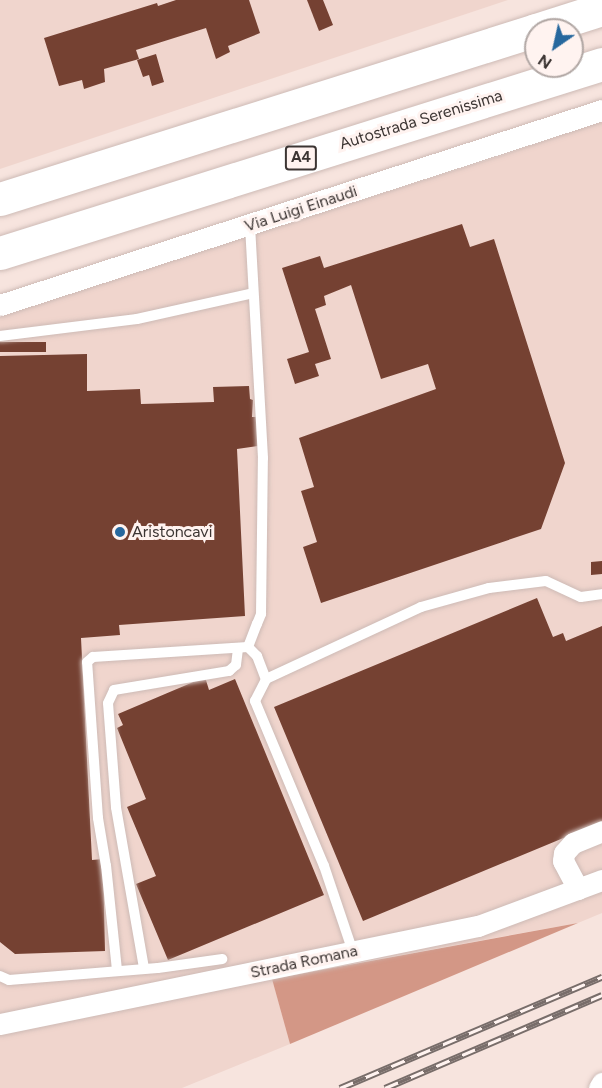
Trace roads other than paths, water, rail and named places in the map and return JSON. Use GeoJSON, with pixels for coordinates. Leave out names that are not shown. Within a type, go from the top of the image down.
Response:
{"type":"FeatureCollection","features":[{"type":"Feature","properties":{"kind":"highway"},"geometry":{"type":"LineString","coordinates":[[574,18],[602,9]]}},
{"type":"Feature","properties":{"kind":"highway"},"geometry":{"type":"LineString","coordinates":[[0,199],[524,34]]}},
{"type":"Feature","properties":{"kind":"highway","name":"Autostrada Serenissima"},"geometry":{"type":"LineString","coordinates":[[0,253],[602,64]]}},
{"type":"Feature","properties":{"kind":"street","name":"Via Luigi Einaudi"},"geometry":{"type":"LineString","coordinates":[[0,306],[602,110]]}},
{"type":"Feature","properties":{"kind":"street"},"geometry":{"type":"LineString","coordinates":[[578,889],[563,861],[564,853],[573,843],[602,831]]}},
{"type":"Feature","properties":{"kind":"street","name":"Strada Romana"},"geometry":{"type":"LineString","coordinates":[[0,1024],[478,926],[602,880]]}},
{"type":"Feature","properties":{"kind":"street"},"geometry":{"type":"LineString","coordinates":[[599,1088],[602,1083]]}},
{"type":"Feature","properties":{"kind":"lane"},"geometry":{"type":"LineString","coordinates":[[144,968],[116,807],[108,703],[114,690],[229,671],[236,665],[261,614],[263,458],[250,226]]}},
{"type":"Feature","properties":{"kind":"lane"},"geometry":{"type":"LineString","coordinates":[[0,336],[137,319],[253,293]]}},
{"type":"Feature","properties":{"kind":"lane"},"geometry":{"type":"LineString","coordinates":[[352,952],[324,866],[255,701],[266,679],[420,607],[489,588],[546,581],[581,597],[602,594]]}},
{"type":"Feature","properties":{"kind":"lane"},"geometry":{"type":"LineString","coordinates":[[117,970],[106,866],[98,818],[87,662],[93,657],[243,647],[257,656],[266,679]]}},
{"type":"Feature","properties":{"kind":"lane"},"geometry":{"type":"LineString","coordinates":[[0,976],[9,980],[144,968],[222,958]]}},
{"type":"Feature","properties":{"kind":"railway"},"geometry":{"type":"LineString","coordinates":[[340,1088],[602,977]]}},
{"type":"Feature","properties":{"kind":"railway"},"geometry":{"type":"LineString","coordinates":[[385,1088],[602,995]]}},
{"type":"Feature","properties":{"kind":"place","name":"Aristoncavi"},"geometry":{"type":"Point","coordinates":[120,532]}}]}
